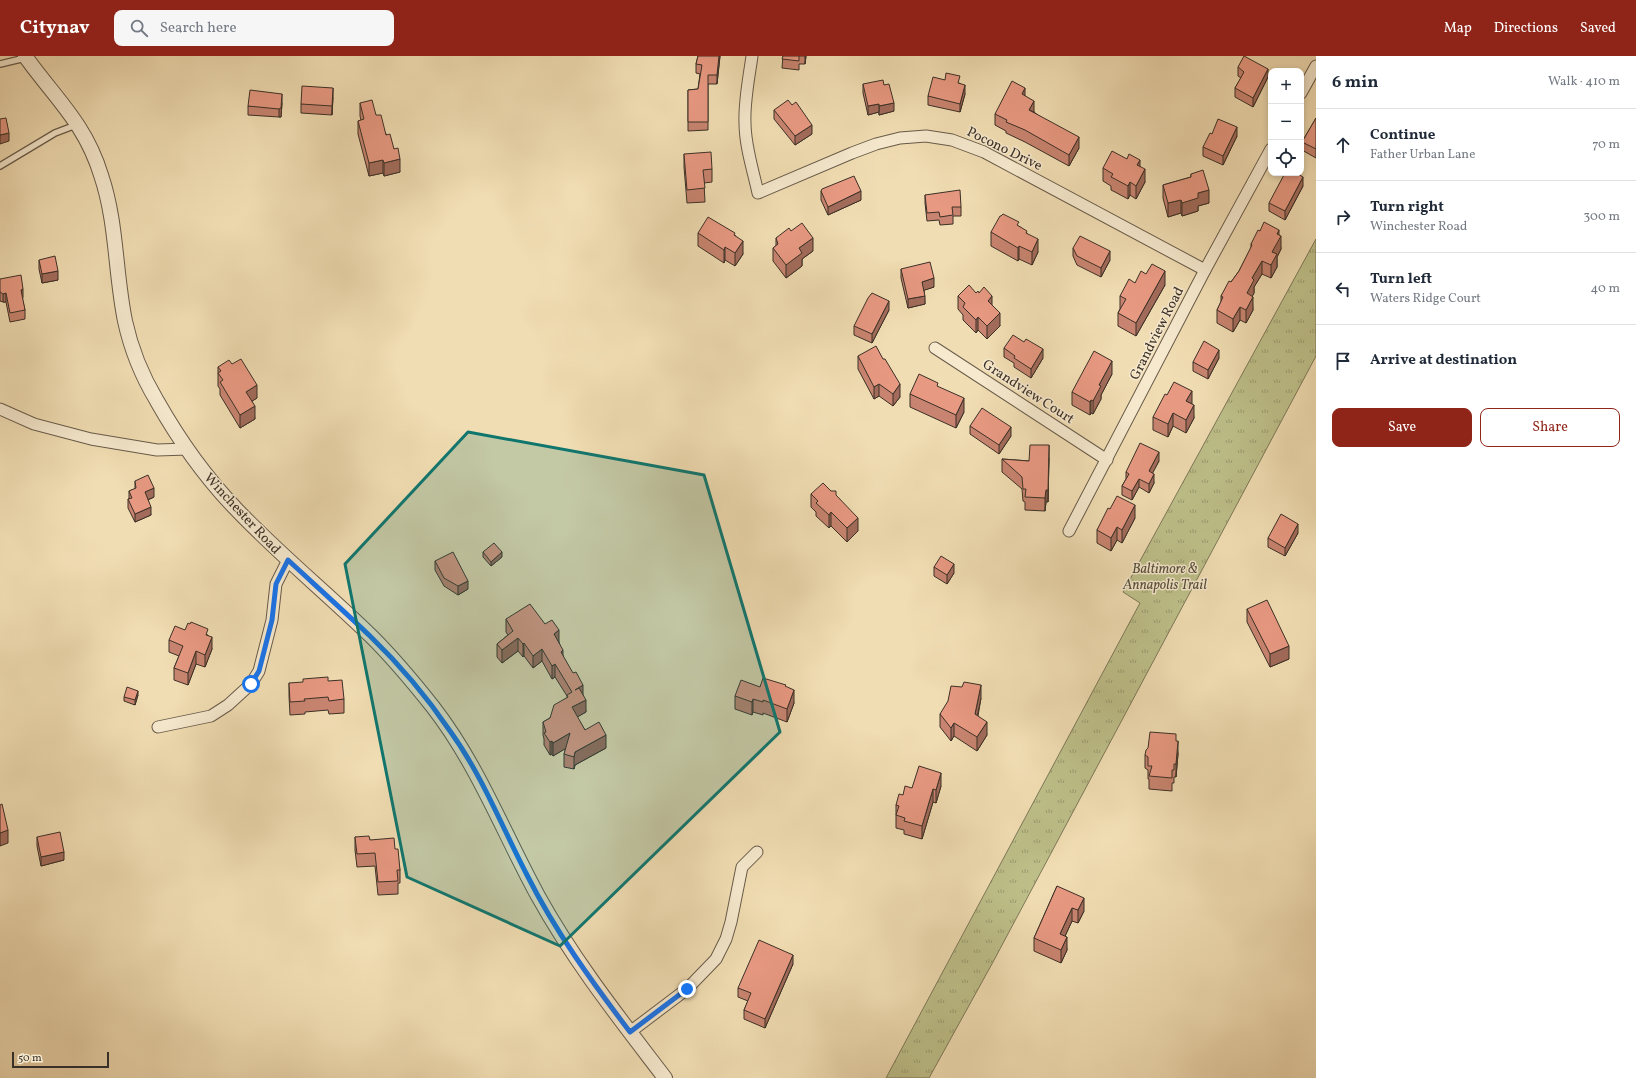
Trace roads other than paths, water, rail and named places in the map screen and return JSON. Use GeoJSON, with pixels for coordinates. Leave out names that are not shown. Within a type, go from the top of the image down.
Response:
{"type":"FeatureCollection","features":[{"type":"Feature","properties":{"kind":"street","name":"Pocono Drive"},"geometry":{"type":"LineString","coordinates":[[752,56],[746,92],[744,123],[748,151],[758,193],[876,144],[900,138],[926,136],[952,140],[984,152],[1205,270]]}},
{"type":"Feature","properties":{"kind":"street","name":"Winchester Road"},"geometry":{"type":"LineString","coordinates":[[26,57],[63,102],[78,124],[95,156],[107,194],[125,319],[131,344],[143,375],[156,400],[188,449],[232,505],[385,651],[411,680],[451,732],[484,788],[526,875],[550,917],[582,966],[665,1078]]}},
{"type":"Feature","properties":{"kind":"street"},"geometry":{"type":"LineString","coordinates":[[1304,88],[1316,66]]}},
{"type":"Feature","properties":{"kind":"street","name":"Grandview Road"},"geometry":{"type":"LineString","coordinates":[[1068,532],[1205,270],[1268,154]]}},
{"type":"Feature","properties":{"kind":"street","name":"Grandview Court"},"geometry":{"type":"LineString","coordinates":[[935,348],[1107,460]]}},
{"type":"Feature","properties":{"kind":"street"},"geometry":{"type":"LineString","coordinates":[[0,409],[34,424],[91,439],[157,450],[188,449]]}},
{"type":"Feature","properties":{"kind":"street"},"geometry":{"type":"LineString","coordinates":[[158,727],[211,716],[228,705],[251,684],[259,671],[272,620],[276,584],[288,560]]}},
{"type":"Feature","properties":{"kind":"street"},"geometry":{"type":"LineString","coordinates":[[630,1032],[687,989],[716,959],[726,939],[731,922],[742,867],[757,852]]}},
{"type":"Feature","properties":{"kind":"lane"},"geometry":{"type":"LineString","coordinates":[[0,64],[26,57]]}},
{"type":"Feature","properties":{"kind":"lane"},"geometry":{"type":"LineString","coordinates":[[0,166],[55,133],[78,124]]}},
{"type":"Feature","properties":{"kind":"park label","name":"Baltimore & Annapolis Trail"},"geometry":{"type":"Point","coordinates":[1165,576]}}]}
